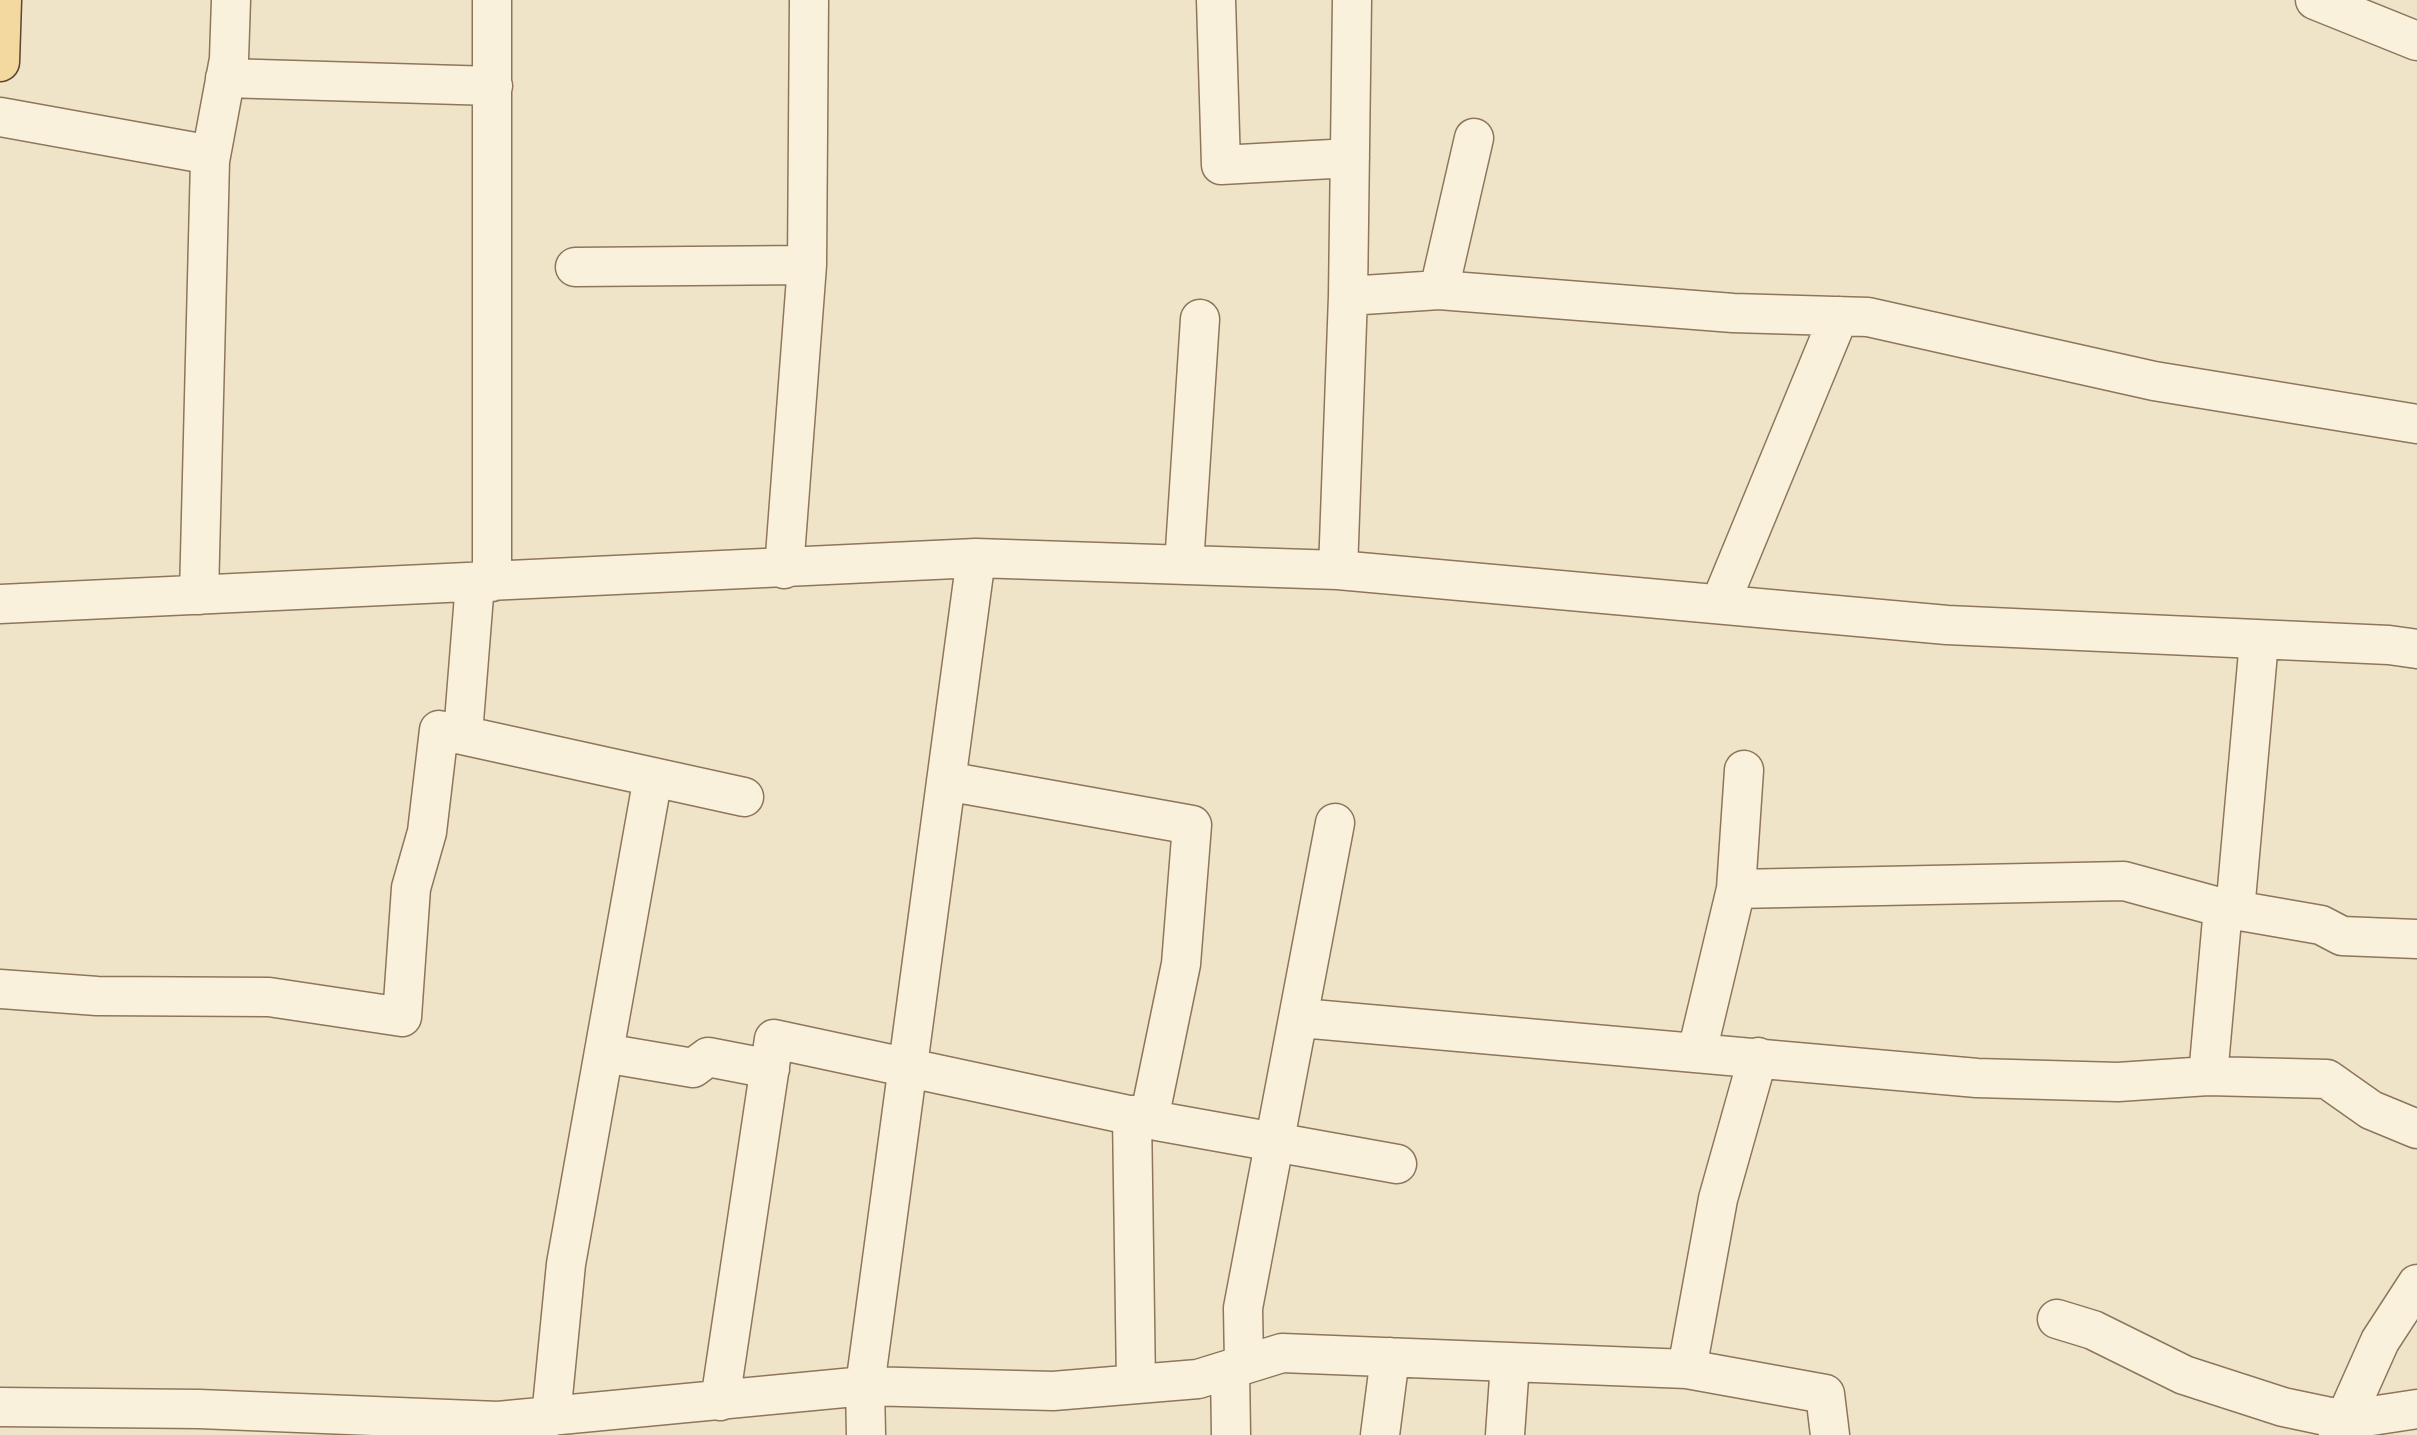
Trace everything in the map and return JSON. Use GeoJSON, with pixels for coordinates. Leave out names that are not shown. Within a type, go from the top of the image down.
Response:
{"type":"FeatureCollection","features":[{"type":"Feature","properties":{"kind":"main road"},"geometry":{"type":"LineString","coordinates":[[0,62],[1,5]]}},
{"type":"Feature","properties":{"kind":"street"},"geometry":{"type":"LineString","coordinates":[[199,595],[211,155],[225,78],[231,0]]}},
{"type":"Feature","properties":{"kind":"street"},"geometry":{"type":"LineString","coordinates":[[463,734],[483,582],[493,86],[492,0]]}},
{"type":"Feature","properties":{"kind":"street"},"geometry":{"type":"LineString","coordinates":[[784,569],[807,265],[809,0]]}},
{"type":"Feature","properties":{"kind":"street"},"geometry":{"type":"LineString","coordinates":[[1216,0],[1221,165],[1350,158]]}},
{"type":"Feature","properties":{"kind":"street"},"geometry":{"type":"LineString","coordinates":[[1338,570],[1349,296],[1352,0]]}},
{"type":"Feature","properties":{"kind":"street"},"geometry":{"type":"LineString","coordinates":[[2315,0],[2417,41]]}},
{"type":"Feature","properties":{"kind":"street"},"geometry":{"type":"LineString","coordinates":[[225,78],[493,86]]}},
{"type":"Feature","properties":{"kind":"street"},"geometry":{"type":"LineString","coordinates":[[0,117],[211,155]]}},
{"type":"Feature","properties":{"kind":"street"},"geometry":{"type":"LineString","coordinates":[[1439,290],[1474,138]]}},
{"type":"Feature","properties":{"kind":"street"},"geometry":{"type":"LineString","coordinates":[[575,267],[807,265]]}},
{"type":"Feature","properties":{"kind":"street"},"geometry":{"type":"LineString","coordinates":[[1349,296],[1439,290],[1733,313],[1868,317],[2154,381],[2417,424]]}},
{"type":"Feature","properties":{"kind":"street"},"geometry":{"type":"LineString","coordinates":[[1720,604],[1839,316]]}},
{"type":"Feature","properties":{"kind":"street"},"geometry":{"type":"LineString","coordinates":[[1184,565],[1200,319]]}},
{"type":"Feature","properties":{"kind":"street"},"geometry":{"type":"LineString","coordinates":[[0,604],[976,558],[1338,570],[1947,625],[2389,645],[2417,649]]}},
{"type":"Feature","properties":{"kind":"street"},"geometry":{"type":"LineString","coordinates":[[866,1435],[865,1386],[976,558]]}},
{"type":"Feature","properties":{"kind":"street"},"geometry":{"type":"LineString","coordinates":[[2208,1076],[2259,641]]}},
{"type":"Feature","properties":{"kind":"street"},"geometry":{"type":"LineString","coordinates":[[0,989],[97,996],[269,997],[402,1017],[411,888],[427,832],[439,730],[744,797]]}},
{"type":"Feature","properties":{"kind":"street"},"geometry":{"type":"LineString","coordinates":[[1697,1052],[1736,889],[1744,770]]}},
{"type":"Feature","properties":{"kind":"street"},"geometry":{"type":"LineString","coordinates":[[551,1417],[566,1264],[653,777]]}},
{"type":"Feature","properties":{"kind":"street"},"geometry":{"type":"LineString","coordinates":[[946,781],[1192,825],[1181,964],[1141,1117],[1136,1384]]}},
{"type":"Feature","properties":{"kind":"street"},"geometry":{"type":"LineString","coordinates":[[1231,1435],[1244,1308],[1301,1018],[1335,823]]}},
{"type":"Feature","properties":{"kind":"street"},"geometry":{"type":"LineString","coordinates":[[1736,889],[2124,881],[2229,909],[2321,925],[2343,936],[2417,939]]}},
{"type":"Feature","properties":{"kind":"street"},"geometry":{"type":"LineString","coordinates":[[1301,1018],[1978,1078],[2118,1082],[2208,1076],[2327,1079],[2371,1110],[2417,1129]]}},
{"type":"Feature","properties":{"kind":"street"},"geometry":{"type":"LineString","coordinates":[[720,1401],[774,1040],[1141,1117],[1397,1164]]}},
{"type":"Feature","properties":{"kind":"street"},"geometry":{"type":"LineString","coordinates":[[604,1054],[693,1068],[708,1057],[770,1069]]}},
{"type":"Feature","properties":{"kind":"street"},"geometry":{"type":"LineString","coordinates":[[1687,1369],[1718,1199],[1758,1057]]}},
{"type":"Feature","properties":{"kind":"street"},"geometry":{"type":"LineString","coordinates":[[2341,1427],[2380,1341],[2417,1284]]}},
{"type":"Feature","properties":{"kind":"street"},"geometry":{"type":"LineString","coordinates":[[2057,1319],[2093,1330],[2184,1375],[2341,1427],[2417,1409]]}},
{"type":"Feature","properties":{"kind":"street"},"geometry":{"type":"LineString","coordinates":[[0,1407],[159,1422],[422,1427],[865,1386],[1052,1391],[1136,1384],[1198,1378],[1282,1353],[1687,1369],[1825,1394],[1830,1435]]}},
{"type":"Feature","properties":{"kind":"street"},"geometry":{"type":"LineString","coordinates":[[1380,1435],[1390,1357]]}},
{"type":"Feature","properties":{"kind":"street"},"geometry":{"type":"LineString","coordinates":[[1504,1435],[1510,1363]]}}]}
